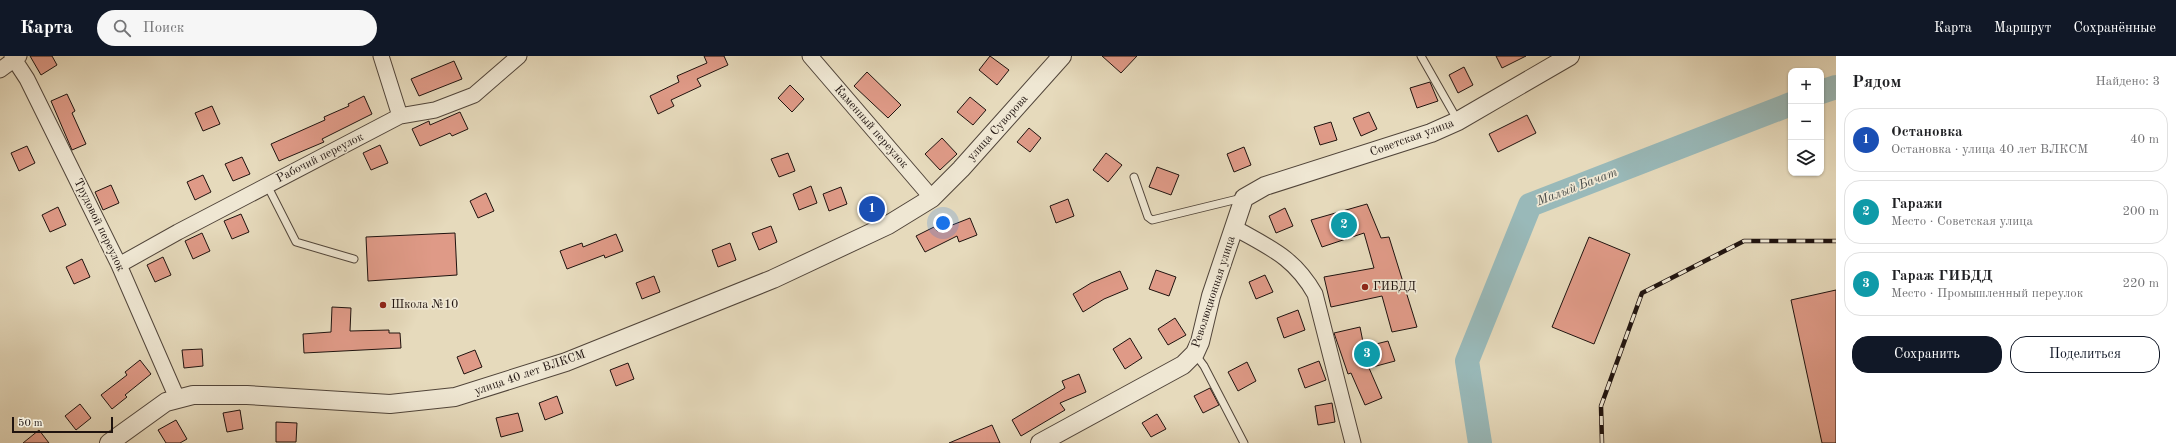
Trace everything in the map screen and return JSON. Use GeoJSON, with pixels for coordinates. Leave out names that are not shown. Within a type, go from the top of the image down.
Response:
{"type":"FeatureCollection","features":[{"type":"Feature","properties":{"kind":"street"},"geometry":{"type":"LineString","coordinates":[[380,56],[400,116]]}},
{"type":"Feature","properties":{"kind":"street","name":"Рабочий переулок"},"geometry":{"type":"LineString","coordinates":[[119,265],[267,185],[400,116],[435,110],[474,95],[520,56]]}},
{"type":"Feature","properties":{"kind":"street","name":"Каменный переулок"},"geometry":{"type":"LineString","coordinates":[[810,56],[932,198]]}},
{"type":"Feature","properties":{"kind":"street","name":"улица Суворова"},"geometry":{"type":"LineString","coordinates":[[932,198],[966,164],[1062,56]]}},
{"type":"Feature","properties":{"kind":"street","name":"Советская улица"},"geometry":{"type":"LineString","coordinates":[[1244,198],[1265,186],[1411,140],[1458,121],[1570,56]]}},
{"type":"Feature","properties":{"kind":"street"},"geometry":{"type":"LineString","coordinates":[[0,70],[15,57]]}},
{"type":"Feature","properties":{"kind":"street","name":"Трудовой переулок"},"geometry":{"type":"LineString","coordinates":[[15,57],[119,265],[177,398]]}},
{"type":"Feature","properties":{"kind":"street","name":"улица 40 лет ВЛКСМ"},"geometry":{"type":"LineString","coordinates":[[109,443],[166,402],[193,395],[247,395],[390,404],[455,397],[566,362],[773,279],[888,225],[932,198]]}},
{"type":"Feature","properties":{"kind":"street","name":"Революционная улица"},"geometry":{"type":"LineString","coordinates":[[1040,443],[1183,365],[1195,353],[1200,342],[1211,296],[1244,198]]}},
{"type":"Feature","properties":{"kind":"street"},"geometry":{"type":"LineString","coordinates":[[1235,228],[1286,257],[1305,275],[1315,294],[1353,443]]}},
{"type":"Feature","properties":{"kind":"lane"},"geometry":{"type":"LineString","coordinates":[[1421,56],[1458,121]]}},
{"type":"Feature","properties":{"kind":"lane"},"geometry":{"type":"LineString","coordinates":[[1134,177],[1148,217],[1152,220],[1244,198]]}},
{"type":"Feature","properties":{"kind":"lane"},"geometry":{"type":"LineString","coordinates":[[267,185],[296,242],[354,260]]}},
{"type":"Feature","properties":{"kind":"lane"},"geometry":{"type":"LineString","coordinates":[[1195,353],[1204,366],[1244,443]]}},
{"type":"Feature","properties":{"kind":"building"},"geometry":{"type":"Polygon","coordinates":[[[30,56],[52,56],[57,65],[41,75],[30,56]]]}},
{"type":"Feature","properties":{"kind":"building"},"geometry":{"type":"Polygon","coordinates":[[[704,56],[724,56],[728,65],[697,79],[701,86],[671,100],[674,106],[658,114],[650,96],[679,82],[677,76],[707,63],[704,56]]]}},
{"type":"Feature","properties":{"kind":"building"},"geometry":{"type":"Polygon","coordinates":[[[990,56],[1009,70],[997,85],[979,70],[990,56]]]}},
{"type":"Feature","properties":{"kind":"building"},"geometry":{"type":"Polygon","coordinates":[[[1102,56],[1137,56],[1121,73],[1102,56]]]}},
{"type":"Feature","properties":{"kind":"building"},"geometry":{"type":"Polygon","coordinates":[[[1496,56],[1526,56],[1502,68],[1496,56]]]}},
{"type":"Feature","properties":{"kind":"building"},"geometry":{"type":"Polygon","coordinates":[[[454,61],[462,79],[419,96],[411,79],[454,61]]]}},
{"type":"Feature","properties":{"kind":"building"},"geometry":{"type":"Polygon","coordinates":[[[1464,67],[1473,85],[1458,93],[1449,75],[1464,67]]]}},
{"type":"Feature","properties":{"kind":"building"},"geometry":{"type":"Polygon","coordinates":[[[867,72],[901,105],[888,118],[854,86],[867,72]]]}},
{"type":"Feature","properties":{"kind":"building"},"geometry":{"type":"Polygon","coordinates":[[[1430,82],[1438,101],[1417,108],[1410,88],[1430,82]]]}},
{"type":"Feature","properties":{"kind":"building"},"geometry":{"type":"Polygon","coordinates":[[[790,85],[804,99],[792,112],[778,98],[790,85]]]}},
{"type":"Feature","properties":{"kind":"building"},"geometry":{"type":"Polygon","coordinates":[[[67,94],[75,111],[72,113],[86,144],[72,150],[51,101],[67,94]]]}},
{"type":"Feature","properties":{"kind":"building"},"geometry":{"type":"Polygon","coordinates":[[[364,96],[372,114],[322,139],[324,142],[279,161],[271,144],[325,120],[324,117],[349,106],[348,104],[364,96]]]}},
{"type":"Feature","properties":{"kind":"building"},"geometry":{"type":"Polygon","coordinates":[[[970,97],[986,110],[973,125],[957,112],[970,97]]]}},
{"type":"Feature","properties":{"kind":"building"},"geometry":{"type":"Polygon","coordinates":[[[212,106],[220,124],[203,131],[195,113],[212,106]]]}},
{"type":"Feature","properties":{"kind":"building"},"geometry":{"type":"Polygon","coordinates":[[[460,112],[468,129],[452,136],[450,133],[420,146],[412,129],[429,121],[430,125],[460,112]]]}},
{"type":"Feature","properties":{"kind":"building"},"geometry":{"type":"Polygon","coordinates":[[[1369,112],[1377,129],[1361,136],[1353,118],[1369,112]]]}},
{"type":"Feature","properties":{"kind":"building"},"geometry":{"type":"Polygon","coordinates":[[[1527,115],[1536,133],[1498,152],[1489,134],[1527,115]]]}},
{"type":"Feature","properties":{"kind":"building"},"geometry":{"type":"Polygon","coordinates":[[[1331,122],[1337,140],[1320,145],[1314,127],[1331,122]]]}},
{"type":"Feature","properties":{"kind":"building"},"geometry":{"type":"Polygon","coordinates":[[[1029,128],[1041,138],[1030,152],[1017,142],[1029,128]]]}},
{"type":"Feature","properties":{"kind":"building"},"geometry":{"type":"Polygon","coordinates":[[[942,138],[957,154],[940,170],[925,154],[942,138]]]}},
{"type":"Feature","properties":{"kind":"building"},"geometry":{"type":"Polygon","coordinates":[[[380,145],[388,163],[371,170],[363,153],[380,145]]]}},
{"type":"Feature","properties":{"kind":"building"},"geometry":{"type":"Polygon","coordinates":[[[27,146],[35,163],[19,171],[11,153],[27,146]]]}},
{"type":"Feature","properties":{"kind":"building"},"geometry":{"type":"Polygon","coordinates":[[[1244,147],[1251,165],[1234,172],[1227,154],[1244,147]]]}},
{"type":"Feature","properties":{"kind":"building"},"geometry":{"type":"Polygon","coordinates":[[[788,153],[795,171],[779,177],[771,159],[788,153]]]}},
{"type":"Feature","properties":{"kind":"building"},"geometry":{"type":"Polygon","coordinates":[[[1106,153],[1122,165],[1108,182],[1093,170],[1106,153]]]}},
{"type":"Feature","properties":{"kind":"building"},"geometry":{"type":"Polygon","coordinates":[[[242,157],[250,174],[233,181],[225,164],[242,157]]]}},
{"type":"Feature","properties":{"kind":"building"},"geometry":{"type":"Polygon","coordinates":[[[1157,167],[1179,175],[1171,195],[1149,187],[1157,167]]]}},
{"type":"Feature","properties":{"kind":"building"},"geometry":{"type":"Polygon","coordinates":[[[203,175],[211,192],[195,200],[187,182],[203,175]]]}},
{"type":"Feature","properties":{"kind":"building"},"geometry":{"type":"Polygon","coordinates":[[[111,185],[119,203],[103,210],[95,192],[111,185]]]}},
{"type":"Feature","properties":{"kind":"building"},"geometry":{"type":"Polygon","coordinates":[[[811,186],[817,203],[799,210],[793,194],[811,186]]]}},
{"type":"Feature","properties":{"kind":"building"},"geometry":{"type":"Polygon","coordinates":[[[841,187],[847,204],[829,211],[823,194],[841,187]]]}},
{"type":"Feature","properties":{"kind":"building"},"geometry":{"type":"Polygon","coordinates":[[[486,193],[494,211],[478,218],[470,201],[486,193]]]}},
{"type":"Feature","properties":{"kind":"building"},"geometry":{"type":"Polygon","coordinates":[[[1068,199],[1074,216],[1056,223],[1050,206],[1068,199]]]}},
{"type":"Feature","properties":{"kind":"building","name":"ГИБДД"},"geometry":{"type":"Polygon","coordinates":[[[1367,204],[1381,238],[1389,237],[1417,327],[1392,332],[1382,296],[1331,307],[1324,277],[1374,268],[1364,233],[1322,247],[1311,220],[1367,204]]]}},
{"type":"Feature","properties":{"kind":"building"},"geometry":{"type":"Polygon","coordinates":[[[58,207],[66,225],[50,232],[42,215],[58,207]]]}},
{"type":"Feature","properties":{"kind":"building"},"geometry":{"type":"Polygon","coordinates":[[[1285,208],[1293,226],[1276,233],[1269,216],[1285,208]]]}},
{"type":"Feature","properties":{"kind":"building"},"geometry":{"type":"Polygon","coordinates":[[[241,214],[249,232],[232,239],[224,221],[241,214]]]}},
{"type":"Feature","properties":{"kind":"building"},"geometry":{"type":"Polygon","coordinates":[[[970,218],[977,235],[959,242],[957,236],[925,252],[916,236],[934,227],[937,231],[970,218]]]}},
{"type":"Feature","properties":{"kind":"building"},"geometry":{"type":"Polygon","coordinates":[[[771,226],[777,242],[759,250],[752,233],[771,226]]]}},
{"type":"Feature","properties":{"kind":"building"},"geometry":{"type":"Polygon","coordinates":[[[202,233],[210,251],[193,259],[185,241],[202,233]]]}},
{"type":"Feature","properties":{"kind":"building","name":"Школа №10"},"geometry":{"type":"Polygon","coordinates":[[[455,233],[457,275],[368,281],[366,237],[455,233]]]}},
{"type":"Feature","properties":{"kind":"building"},"geometry":{"type":"Polygon","coordinates":[[[616,234],[623,251],[605,258],[604,255],[567,269],[560,251],[582,243],[583,247],[616,234]]]}},
{"type":"Feature","properties":{"kind":"building"},"geometry":{"type":"Polygon","coordinates":[[[1589,237],[1630,254],[1594,344],[1552,327],[1589,237]]]}},
{"type":"Feature","properties":{"kind":"building"},"geometry":{"type":"Polygon","coordinates":[[[730,243],[736,260],[718,267],[712,250],[730,243]]]}},
{"type":"Feature","properties":{"kind":"building"},"geometry":{"type":"Polygon","coordinates":[[[163,257],[171,275],[155,282],[147,265],[163,257]]]}},
{"type":"Feature","properties":{"kind":"building"},"geometry":{"type":"Polygon","coordinates":[[[82,259],[90,277],[74,284],[66,267],[82,259]]]}},
{"type":"Feature","properties":{"kind":"building"},"geometry":{"type":"Polygon","coordinates":[[[1156,270],[1176,277],[1169,296],[1149,289],[1156,270]]]}},
{"type":"Feature","properties":{"kind":"building"},"geometry":{"type":"Polygon","coordinates":[[[1120,271],[1128,289],[1104,299],[1083,312],[1073,294],[1091,283],[1120,271]]]}},
{"type":"Feature","properties":{"kind":"building"},"geometry":{"type":"Polygon","coordinates":[[[1265,275],[1273,292],[1256,299],[1249,282],[1265,275]]]}},
{"type":"Feature","properties":{"kind":"building"},"geometry":{"type":"Polygon","coordinates":[[[654,276],[660,292],[642,299],[636,283],[654,276]]]}},
{"type":"Feature","properties":{"kind":"building"},"geometry":{"type":"Polygon","coordinates":[[[1836,290],[1836,443],[1822,443],[1791,300],[1836,290]]]}},
{"type":"Feature","properties":{"kind":"building"},"geometry":{"type":"Polygon","coordinates":[[[332,307],[351,308],[350,331],[389,330],[389,333],[400,333],[401,348],[304,353],[303,334],[331,332],[332,307]]]}},
{"type":"Feature","properties":{"kind":"building"},"geometry":{"type":"Polygon","coordinates":[[[1298,310],[1305,330],[1284,338],[1277,318],[1298,310]]]}},
{"type":"Feature","properties":{"kind":"building"},"geometry":{"type":"Polygon","coordinates":[[[1175,318],[1186,335],[1168,345],[1158,329],[1175,318]]]}},
{"type":"Feature","properties":{"kind":"building"},"geometry":{"type":"Polygon","coordinates":[[[1360,327],[1364,347],[1388,341],[1395,361],[1369,368],[1382,398],[1365,405],[1351,373],[1348,374],[1334,333],[1360,327]]]}},
{"type":"Feature","properties":{"kind":"building"},"geometry":{"type":"Polygon","coordinates":[[[1130,338],[1142,358],[1125,369],[1113,349],[1130,338]]]}},
{"type":"Feature","properties":{"kind":"building"},"geometry":{"type":"Polygon","coordinates":[[[202,349],[203,366],[184,368],[182,350],[202,349]]]}},
{"type":"Feature","properties":{"kind":"building"},"geometry":{"type":"Polygon","coordinates":[[[475,350],[482,367],[464,374],[457,357],[475,350]]]}},
{"type":"Feature","properties":{"kind":"building"},"geometry":{"type":"Polygon","coordinates":[[[140,360],[151,374],[125,395],[127,397],[112,409],[101,395],[127,375],[125,372],[140,360]]]}},
{"type":"Feature","properties":{"kind":"building"},"geometry":{"type":"Polygon","coordinates":[[[1319,361],[1326,380],[1305,388],[1298,369],[1319,361]]]}},
{"type":"Feature","properties":{"kind":"building"},"geometry":{"type":"Polygon","coordinates":[[[1247,362],[1256,381],[1238,391],[1228,372],[1247,362]]]}},
{"type":"Feature","properties":{"kind":"building"},"geometry":{"type":"Polygon","coordinates":[[[628,363],[634,379],[616,386],[610,370],[628,363]]]}},
{"type":"Feature","properties":{"kind":"building"},"geometry":{"type":"Polygon","coordinates":[[[1079,374],[1086,392],[1060,403],[1065,410],[1021,436],[1012,420],[1065,388],[1062,381],[1079,374]]]}},
{"type":"Feature","properties":{"kind":"building"},"geometry":{"type":"Polygon","coordinates":[[[1210,388],[1219,405],[1203,413],[1194,396],[1210,388]]]}},
{"type":"Feature","properties":{"kind":"building"},"geometry":{"type":"Polygon","coordinates":[[[557,396],[563,413],[545,420],[539,403],[557,396]]]}},
{"type":"Feature","properties":{"kind":"building"},"geometry":{"type":"Polygon","coordinates":[[[1332,403],[1335,422],[1318,425],[1315,406],[1332,403]]]}},
{"type":"Feature","properties":{"kind":"building"},"geometry":{"type":"Polygon","coordinates":[[[80,404],[91,418],[76,430],[65,416],[80,404]]]}},
{"type":"Feature","properties":{"kind":"building"},"geometry":{"type":"Polygon","coordinates":[[[240,410],[243,429],[227,432],[223,413],[240,410]]]}},
{"type":"Feature","properties":{"kind":"building"},"geometry":{"type":"Polygon","coordinates":[[[518,413],[523,431],[501,437],[496,418],[518,413]]]}},
{"type":"Feature","properties":{"kind":"building"},"geometry":{"type":"Polygon","coordinates":[[[1157,414],[1166,429],[1151,437],[1142,423],[1157,414]]]}},
{"type":"Feature","properties":{"kind":"building"},"geometry":{"type":"Polygon","coordinates":[[[176,420],[187,439],[180,443],[166,443],[158,430],[176,420]]]}},
{"type":"Feature","properties":{"kind":"building"},"geometry":{"type":"Polygon","coordinates":[[[276,422],[297,423],[296,442],[276,442],[276,422]]]}},
{"type":"Feature","properties":{"kind":"building"},"geometry":{"type":"Polygon","coordinates":[[[992,425],[1000,443],[949,443],[992,425]]]}},
{"type":"Feature","properties":{"kind":"building"},"geometry":{"type":"Polygon","coordinates":[[[39,430],[49,443],[23,443],[39,430]]]}},
{"type":"Feature","properties":{"kind":"waterway","name":"Малый Бачат"},"geometry":{"type":"LineString","coordinates":[[1824,91],[1836,87]]}},
{"type":"Feature","properties":{"kind":"waterway","name":"Малый Бачат"},"geometry":{"type":"LineString","coordinates":[[1480,443],[1467,361],[1530,205],[1788,105]]}},
{"type":"Feature","properties":{"kind":"railway"},"geometry":{"type":"LineString","coordinates":[[1602,443],[1601,406],[1642,293],[1744,241],[1836,241]]}},
{"type":"Feature","properties":{"kind":"place","name":"Остановка"},"geometry":{"type":"Point","coordinates":[872,209]}},
{"type":"Feature","properties":{"kind":"place","name":"Гаражи"},"geometry":{"type":"Point","coordinates":[1344,225]}},
{"type":"Feature","properties":{"kind":"place","name":"ГИБДД"},"geometry":{"type":"Point","coordinates":[1365,287]}},
{"type":"Feature","properties":{"kind":"place","name":"Школа №10"},"geometry":{"type":"Point","coordinates":[383,305]}},
{"type":"Feature","properties":{"kind":"place","name":"Гараж ГИБДД"},"geometry":{"type":"Point","coordinates":[1367,354]}}]}
